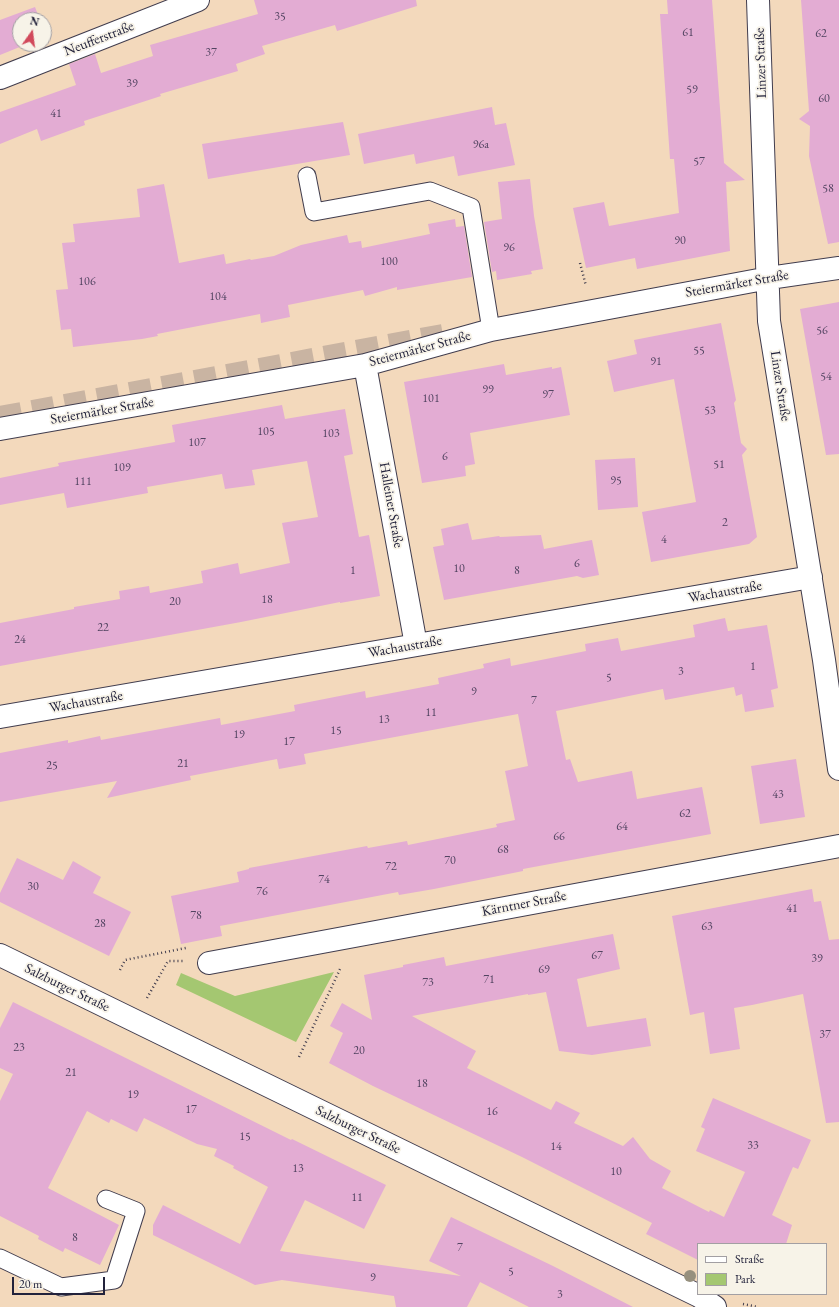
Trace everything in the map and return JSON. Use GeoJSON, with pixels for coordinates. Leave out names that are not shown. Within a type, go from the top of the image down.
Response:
{"type":"FeatureCollection","features":[{"type":"Feature","properties":{"kind":"street","name":"Neufferstraße"},"geometry":{"type":"LineString","coordinates":[[0,78],[198,0]]}},
{"type":"Feature","properties":{"kind":"street","name":"Linzer Straße"},"geometry":{"type":"LineString","coordinates":[[758,0],[770,320],[824,660],[839,769]]}},
{"type":"Feature","properties":{"kind":"street","name":"Steiermärker Straße"},"geometry":{"type":"LineString","coordinates":[[0,428],[365,365],[492,330],[769,278],[839,268]]}},
{"type":"Feature","properties":{"kind":"street","name":"Halleiner Straße"},"geometry":{"type":"LineString","coordinates":[[365,365],[416,645]]}},
{"type":"Feature","properties":{"kind":"street","name":"Wachaustraße"},"geometry":{"type":"LineString","coordinates":[[0,717],[811,577]]}},
{"type":"Feature","properties":{"kind":"street","name":"Kärntner Straße"},"geometry":{"type":"LineString","coordinates":[[209,963],[839,846]]}},
{"type":"Feature","properties":{"kind":"street","name":"Salzburger Straße"},"geometry":{"type":"LineString","coordinates":[[0,955],[707,1301]]}},
{"type":"Feature","properties":{"kind":"lane"},"geometry":{"type":"LineString","coordinates":[[307,176],[314,212],[430,191],[471,207],[492,330]]}},
{"type":"Feature","properties":{"kind":"lane"},"geometry":{"type":"LineString","coordinates":[[0,1258],[61,1287],[114,1280],[136,1211],[106,1199]]}},
{"type":"Feature","properties":{"kind":"path"},"geometry":{"type":"LineString","coordinates":[[299,1057],[346,958],[344,938]]}},
{"type":"Feature","properties":{"kind":"path"},"geometry":{"type":"LineString","coordinates":[[120,970],[125,960],[190,948],[209,963]]}},
{"type":"Feature","properties":{"kind":"path"},"geometry":{"type":"LineString","coordinates":[[134,1021],[168,960],[209,963]]}},
{"type":"Feature","properties":{"kind":"path"},"geometry":{"type":"LineString","coordinates":[[739,1304],[758,1307]]}},
{"type":"Feature","properties":{"kind":"green space"},"geometry":{"type":"Polygon","coordinates":[[[334,972],[296,1042],[176,985],[181,973],[235,996],[334,972]]]}},
{"type":"Feature","properties":{"kind":"building"},"geometry":{"type":"Polygon","coordinates":[[[254,0],[416,0],[417,6],[337,31],[335,25],[262,46],[265,54],[236,64],[238,71],[160,94],[161,96],[84,121],[85,125],[41,141],[37,129],[0,144],[0,112],[76,85],[69,64],[95,54],[101,73],[153,56],[150,45],[258,14],[254,0]]]}},
{"type":"Feature","properties":{"kind":"building"},"geometry":{"type":"Polygon","coordinates":[[[667,0],[712,0],[724,163],[745,180],[726,182],[730,251],[637,269],[635,258],[586,268],[573,208],[604,202],[609,226],[679,213],[674,159],[670,159],[660,14],[668,14],[667,0]]]}},
{"type":"Feature","properties":{"kind":"building"},"geometry":{"type":"Polygon","coordinates":[[[801,0],[839,0],[839,242],[828,244],[809,156],[810,126],[799,119],[809,111],[801,0]]]}},
{"type":"Feature","properties":{"kind":"building"},"geometry":{"type":"Polygon","coordinates":[[[35,7],[37,12],[22,12],[35,7]]]}},
{"type":"Feature","properties":{"kind":"building"},"geometry":{"type":"Polygon","coordinates":[[[12,16],[12,50],[0,55],[0,20],[12,16]]]}},
{"type":"Feature","properties":{"kind":"building"},"geometry":{"type":"Polygon","coordinates":[[[492,107],[495,125],[506,123],[515,165],[458,176],[454,156],[416,164],[414,154],[364,164],[358,134],[492,107]]]}},
{"type":"Feature","properties":{"kind":"building"},"geometry":{"type":"Polygon","coordinates":[[[343,122],[350,155],[208,179],[202,144],[343,122]]]}},
{"type":"Feature","properties":{"kind":"building"},"geometry":{"type":"Polygon","coordinates":[[[530,179],[534,216],[543,269],[531,271],[532,274],[497,280],[496,271],[492,272],[484,222],[502,219],[498,182],[530,179]]]}},
{"type":"Feature","properties":{"kind":"building"},"geometry":{"type":"Polygon","coordinates":[[[164,184],[179,263],[224,254],[226,264],[251,260],[274,256],[301,245],[347,235],[349,243],[361,241],[362,248],[430,234],[428,224],[455,219],[456,227],[464,226],[472,277],[397,290],[397,287],[365,296],[363,290],[288,305],[290,317],[261,323],[260,314],[157,334],[158,336],[142,339],[73,347],[71,329],[61,330],[56,290],[68,289],[62,243],[75,242],[73,224],[140,217],[137,189],[164,184]]]}},
{"type":"Feature","properties":{"kind":"building"},"geometry":{"type":"Polygon","coordinates":[[[839,302],[839,454],[826,455],[800,309],[839,302]]]}},
{"type":"Feature","properties":{"kind":"building"},"geometry":{"type":"Polygon","coordinates":[[[721,323],[736,400],[734,403],[741,443],[747,449],[742,455],[757,537],[749,544],[651,562],[642,512],[696,502],[674,379],[614,392],[607,361],[637,354],[634,340],[721,323]]]}},
{"type":"Feature","properties":{"kind":"building"},"geometry":{"type":"Polygon","coordinates":[[[504,364],[506,375],[552,367],[552,369],[561,367],[570,415],[470,433],[475,464],[465,466],[466,476],[422,483],[404,382],[504,364]]]}},
{"type":"Feature","properties":{"kind":"building"},"geometry":{"type":"Polygon","coordinates":[[[282,405],[285,419],[345,409],[353,454],[344,456],[359,537],[369,535],[380,596],[340,602],[241,622],[0,666],[0,623],[120,599],[119,591],[149,586],[150,593],[203,583],[201,571],[238,563],[240,574],[290,563],[282,523],[318,517],[307,461],[252,470],[255,485],[225,489],[222,474],[147,487],[148,493],[67,508],[64,493],[0,505],[0,478],[59,466],[58,463],[175,442],[172,425],[282,405]]]}},
{"type":"Feature","properties":{"kind":"building"},"geometry":{"type":"Polygon","coordinates":[[[635,458],[638,507],[598,510],[595,460],[635,458]]]}},
{"type":"Feature","properties":{"kind":"building"},"geometry":{"type":"Polygon","coordinates":[[[468,523],[472,540],[499,536],[541,535],[544,549],[592,540],[599,575],[583,578],[577,576],[444,600],[433,547],[444,545],[441,529],[468,523]]]}},
{"type":"Feature","properties":{"kind":"building"},"geometry":{"type":"Polygon","coordinates":[[[725,618],[728,631],[767,625],[778,688],[771,690],[774,707],[745,712],[742,694],[736,696],[734,687],[665,700],[663,689],[556,711],[566,760],[570,759],[578,782],[632,771],[637,799],[702,787],[711,834],[523,869],[523,871],[434,889],[399,895],[398,892],[220,926],[222,936],[181,944],[171,896],[239,882],[237,872],[249,868],[367,846],[368,848],[407,841],[408,845],[497,827],[496,824],[515,820],[505,771],[528,766],[518,714],[304,754],[306,764],[279,769],[277,759],[190,776],[191,780],[107,798],[117,781],[0,802],[0,753],[68,740],[68,743],[100,736],[101,740],[220,718],[221,725],[295,711],[294,705],[365,691],[366,698],[439,684],[438,678],[484,668],[483,664],[510,658],[511,666],[586,651],[585,644],[618,638],[621,651],[695,637],[693,625],[725,618]]]}},
{"type":"Feature","properties":{"kind":"building"},"geometry":{"type":"Polygon","coordinates":[[[796,759],[805,817],[760,824],[751,766],[796,759]]]}},
{"type":"Feature","properties":{"kind":"building"},"geometry":{"type":"Polygon","coordinates":[[[17,858],[63,880],[73,861],[101,877],[93,893],[131,912],[109,956],[0,902],[0,893],[17,858]]]}},
{"type":"Feature","properties":{"kind":"building"},"geometry":{"type":"Polygon","coordinates":[[[812,889],[814,902],[821,901],[829,940],[839,939],[839,1122],[826,1123],[803,994],[734,1008],[740,1049],[710,1054],[704,1012],[690,1015],[672,916],[812,889]]]}},
{"type":"Feature","properties":{"kind":"building"},"geometry":{"type":"Polygon","coordinates":[[[613,934],[620,969],[577,979],[587,1027],[646,1018],[651,1046],[592,1055],[559,1051],[546,992],[528,994],[412,1016],[476,1051],[467,1068],[551,1110],[556,1101],[580,1113],[574,1123],[623,1146],[633,1137],[650,1159],[671,1171],[662,1188],[709,1212],[710,1210],[724,1217],[745,1172],[696,1151],[705,1129],[701,1127],[713,1098],[811,1140],[798,1169],[793,1167],[772,1215],[792,1225],[786,1243],[697,1243],[697,1260],[646,1234],[652,1223],[522,1157],[373,1086],[329,1063],[343,1033],[330,1026],[342,1003],[372,1020],[364,975],[444,957],[446,966],[613,934]]]}},
{"type":"Feature","properties":{"kind":"building"},"geometry":{"type":"Polygon","coordinates":[[[13,1002],[291,1140],[292,1139],[386,1185],[364,1229],[305,1200],[280,1251],[461,1276],[429,1261],[451,1217],[553,1266],[633,1307],[529,1307],[480,1282],[467,1307],[396,1307],[394,1296],[282,1280],[255,1285],[153,1235],[153,1225],[163,1205],[240,1244],[268,1187],[233,1168],[234,1166],[214,1156],[217,1149],[197,1144],[144,1118],[137,1132],[111,1119],[109,1123],[87,1111],[48,1188],[119,1225],[100,1265],[65,1248],[63,1252],[38,1239],[39,1236],[0,1216],[0,1101],[13,1074],[0,1068],[0,1028],[13,1002]]]}},
{"type":"Feature","properties":{"kind":"tunnel"},"geometry":{"type":"LineString","coordinates":[[0,417],[443,335]]}}]}
